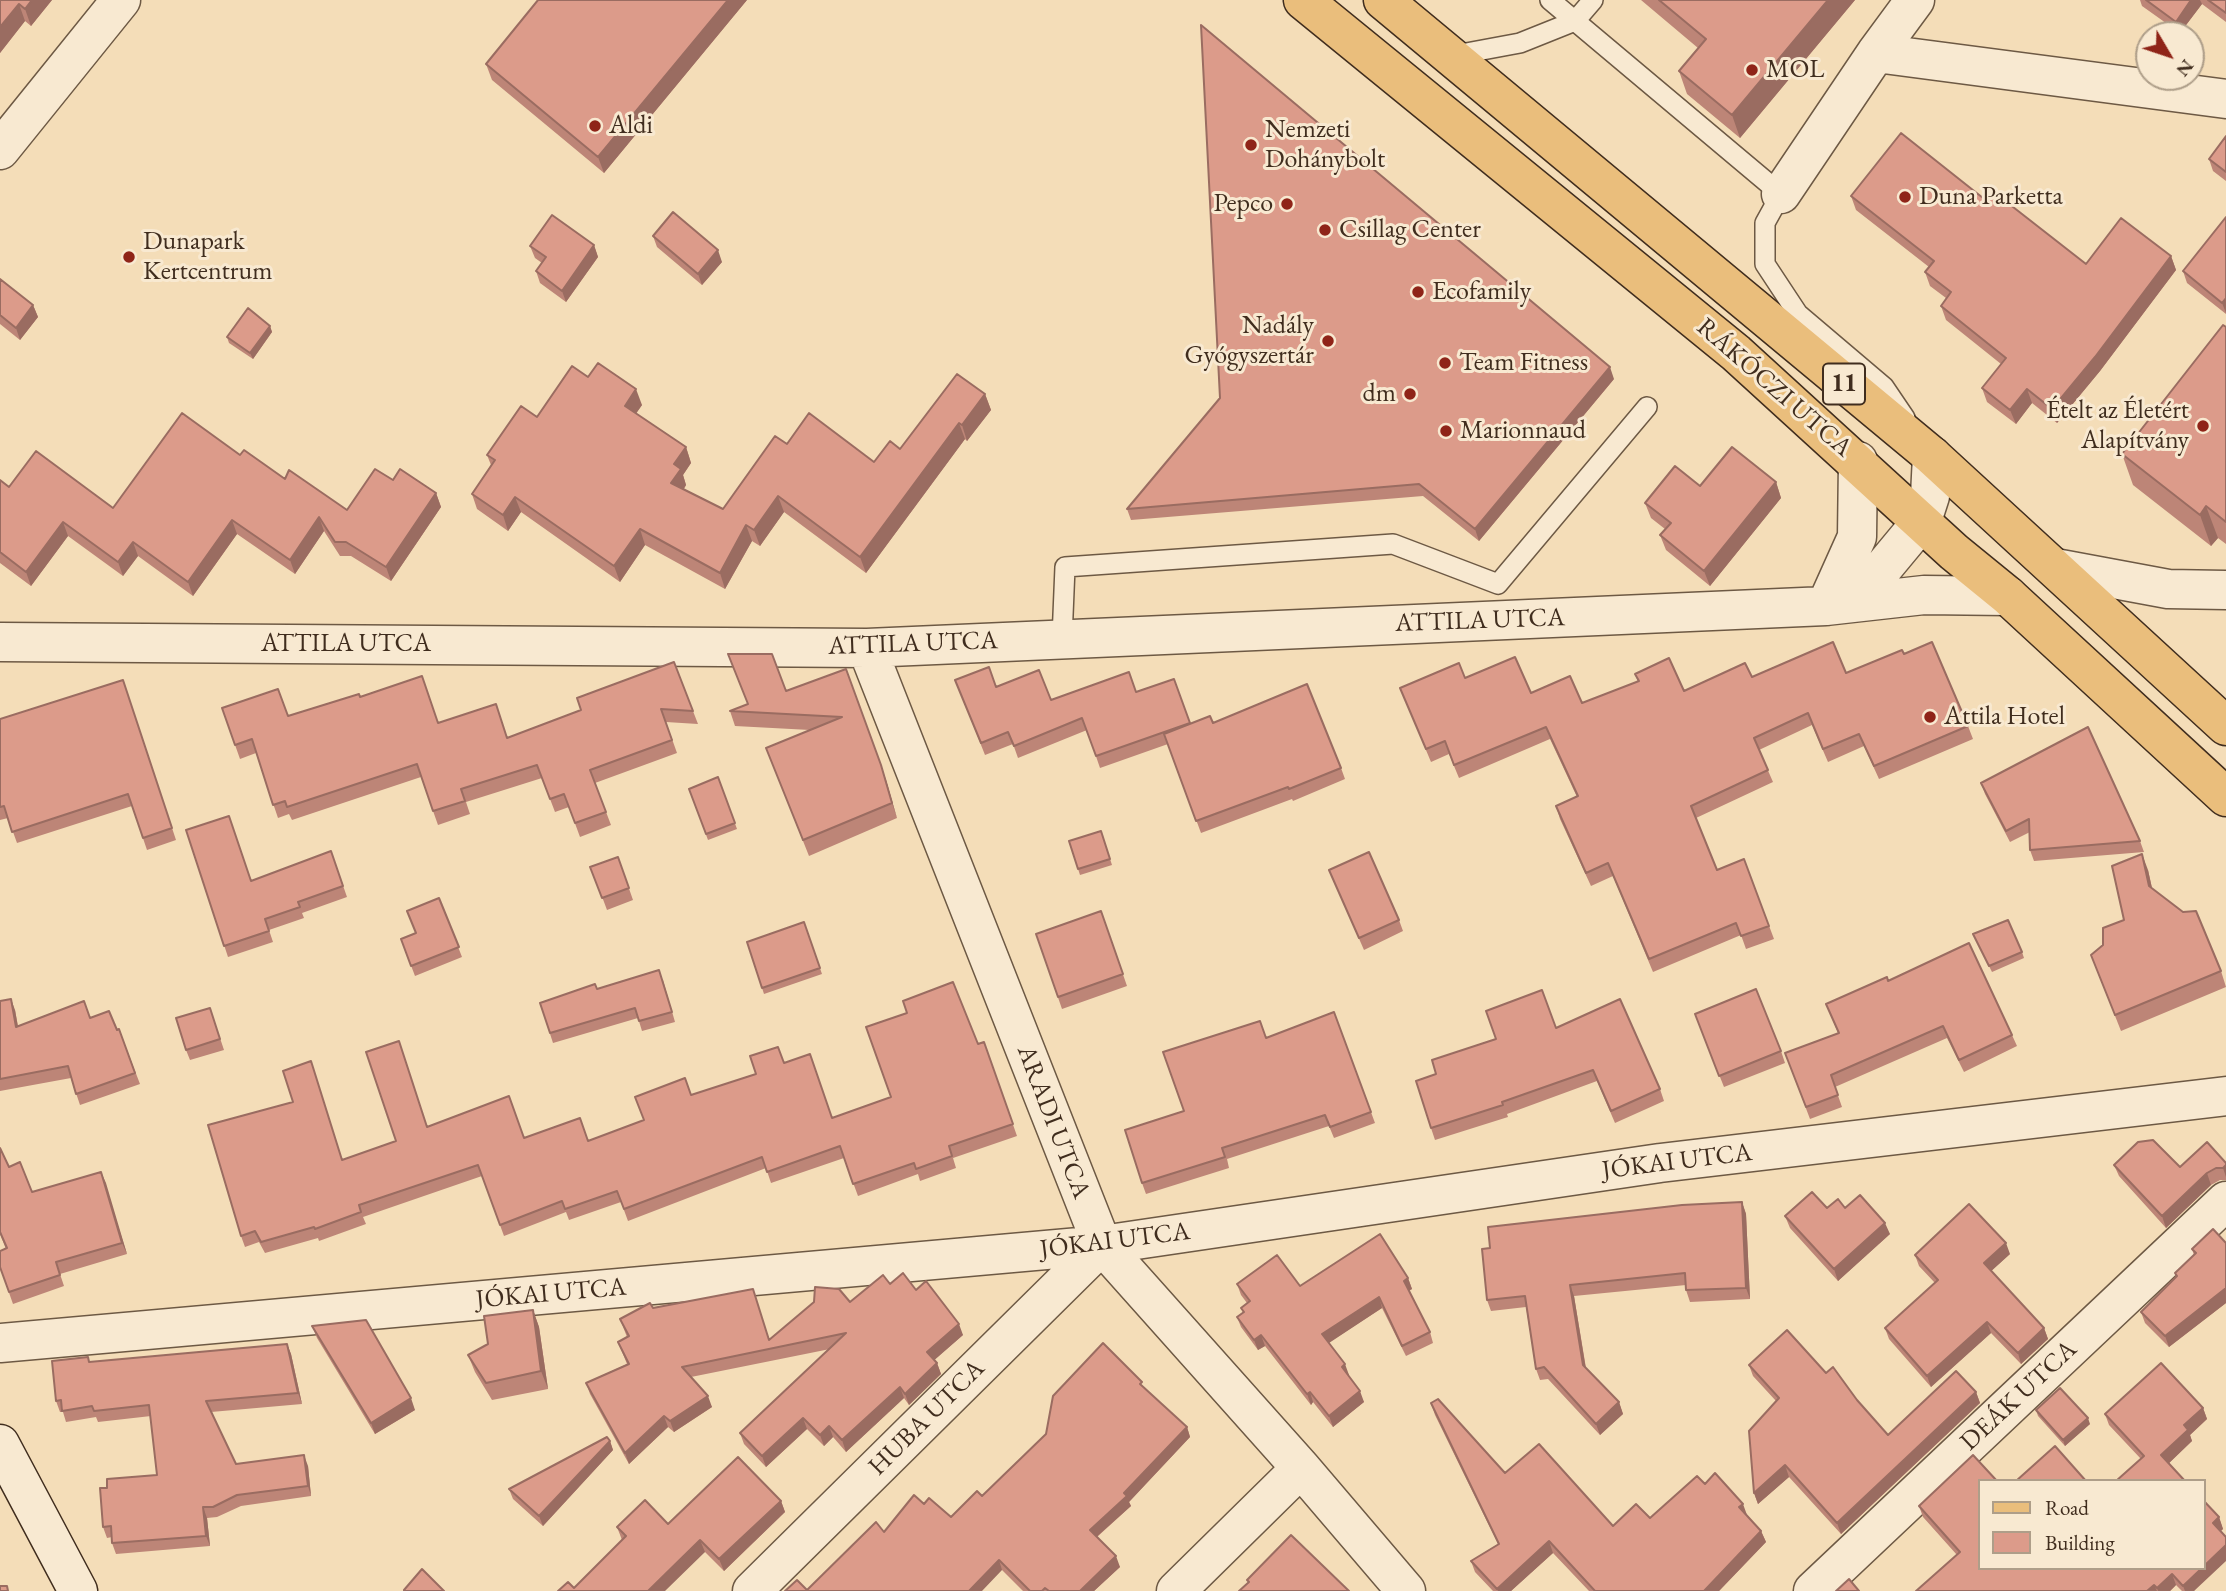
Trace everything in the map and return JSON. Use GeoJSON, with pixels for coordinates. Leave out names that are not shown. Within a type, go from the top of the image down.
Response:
{"type":"FeatureCollection","features":[{"type":"Feature","properties":{"kind":"main road","name":"RÁKÓCZI UTCA"},"geometry":{"type":"LineString","coordinates":[[1303,0],[1737,353],[1858,461],[1954,552],[2008,596],[2226,797]]}},
{"type":"Feature","properties":{"kind":"main road","name":"RÁKÓCZI UTCA"},"geometry":{"type":"LineString","coordinates":[[1383,0],[1932,456],[2226,726]]}},
{"type":"Feature","properties":{"kind":"street"},"geometry":{"type":"LineString","coordinates":[[0,149],[121,0]]}},
{"type":"Feature","properties":{"kind":"street"},"geometry":{"type":"LineString","coordinates":[[1782,194],[1876,53],[1915,0]]}},
{"type":"Feature","properties":{"kind":"street"},"geometry":{"type":"LineString","coordinates":[[1876,53],[2226,99]]}},
{"type":"Feature","properties":{"kind":"street","name":"ATTILA UTCA"},"geometry":{"type":"LineString","coordinates":[[1826,606],[1878,574],[1922,521],[1930,496],[1932,456]]}},
{"type":"Feature","properties":{"kind":"street"},"geometry":{"type":"LineString","coordinates":[[1826,606],[1857,537],[1858,461]]}},
{"type":"Feature","properties":{"kind":"street"},"geometry":{"type":"LineString","coordinates":[[2055,568],[2168,590],[2226,590]]}},
{"type":"Feature","properties":{"kind":"street","name":"ATTILA UTCA"},"geometry":{"type":"LineString","coordinates":[[0,642],[867,648],[1826,606],[1924,595],[2008,596]]}},
{"type":"Feature","properties":{"kind":"street","name":"ARADI UTCA"},"geometry":{"type":"LineString","coordinates":[[867,648],[1102,1245],[1301,1468],[1406,1591]]}},
{"type":"Feature","properties":{"kind":"street","name":"JÓKAI UTCA"},"geometry":{"type":"LineString","coordinates":[[0,1343],[1102,1245],[1660,1163],[2226,1096]]}},
{"type":"Feature","properties":{"kind":"street","name":"DEÁK UTCA"},"geometry":{"type":"LineString","coordinates":[[1813,1591],[2226,1201]]}},
{"type":"Feature","properties":{"kind":"street","name":"HUBA UTCA"},"geometry":{"type":"LineString","coordinates":[[752,1591],[1102,1245]]}},
{"type":"Feature","properties":{"kind":"street"},"geometry":{"type":"LineString","coordinates":[[0,1444],[78,1591]]}},
{"type":"Feature","properties":{"kind":"street"},"geometry":{"type":"LineString","coordinates":[[1176,1591],[1301,1468]]}},
{"type":"Feature","properties":{"kind":"lane"},"geometry":{"type":"LineString","coordinates":[[1550,0],[1782,194],[1765,223],[1765,264],[1798,314],[1884,387],[1932,456]]}},
{"type":"Feature","properties":{"kind":"lane"},"geometry":{"type":"LineString","coordinates":[[1450,56],[1520,43],[1575,21],[1593,0]]}},
{"type":"Feature","properties":{"kind":"lane"},"geometry":{"type":"LineString","coordinates":[[1062,639],[1065,567],[1393,544],[1498,584],[1647,407]]}},
{"type":"Feature","properties":{"kind":"building"},"geometry":{"type":"Polygon","coordinates":[[[0,0],[32,0],[25,9],[19,4],[0,27],[0,0]]]}},
{"type":"Feature","properties":{"kind":"building","name":"Aldi"},"geometry":{"type":"Polygon","coordinates":[[[538,0],[728,0],[598,157],[486,64],[538,0]]]}},
{"type":"Feature","properties":{"kind":"building","name":"MOL"},"geometry":{"type":"Polygon","coordinates":[[[1659,0],[1828,0],[1732,115],[1679,71],[1706,39],[1659,0]]]}},
{"type":"Feature","properties":{"kind":"building"},"geometry":{"type":"Polygon","coordinates":[[[2146,0],[2191,0],[2175,21],[2146,0]]]}},
{"type":"Feature","properties":{"kind":"building"},"geometry":{"type":"Polygon","coordinates":[[[2208,0],[2226,0],[2226,13],[2208,0]]]}},
{"type":"Feature","properties":{"kind":"building","name":"Csillag Center"},"geometry":{"type":"Polygon","coordinates":[[[1201,25],[1610,367],[1475,529],[1419,484],[1127,509],[1220,398],[1201,25]]]}},
{"type":"Feature","properties":{"kind":"building"},"geometry":{"type":"Polygon","coordinates":[[[1901,133],[1983,198],[1990,189],[2086,264],[2121,218],[2171,256],[2052,409],[2027,389],[2010,410],[1982,388],[2006,358],[1941,306],[1951,292],[1925,272],[1934,261],[1851,196],[1901,133]]]}},
{"type":"Feature","properties":{"kind":"building"},"geometry":{"type":"Polygon","coordinates":[[[2226,136],[2226,172],[2209,159],[2226,136]]]}},
{"type":"Feature","properties":{"kind":"building"},"geometry":{"type":"Polygon","coordinates":[[[673,212],[718,250],[698,274],[653,236],[673,212]]]}},
{"type":"Feature","properties":{"kind":"building"},"geometry":{"type":"Polygon","coordinates":[[[552,215],[594,245],[562,291],[536,271],[546,257],[530,246],[552,215]]]}},
{"type":"Feature","properties":{"kind":"building"},"geometry":{"type":"Polygon","coordinates":[[[2226,217],[2226,298],[2222,303],[2183,271],[2226,217]]]}},
{"type":"Feature","properties":{"kind":"building"},"geometry":{"type":"Polygon","coordinates":[[[0,279],[33,305],[16,328],[0,315],[0,279]]]}},
{"type":"Feature","properties":{"kind":"building"},"geometry":{"type":"Polygon","coordinates":[[[248,308],[270,326],[250,353],[227,337],[248,308]]]}},
{"type":"Feature","properties":{"kind":"building","name":"Ételt az Életért Alapítvány"},"geometry":{"type":"Polygon","coordinates":[[[2223,325],[2226,327],[2226,522],[2206,506],[2200,515],[2122,454],[2223,325]]]}},
{"type":"Feature","properties":{"kind":"building"},"geometry":{"type":"Polygon","coordinates":[[[598,363],[636,389],[625,406],[686,447],[674,464],[681,469],[671,483],[723,509],[775,436],[787,444],[809,413],[874,462],[890,441],[900,449],[957,374],[985,394],[962,425],[959,423],[860,557],[778,496],[754,530],[746,525],[720,573],[640,529],[614,566],[515,497],[503,515],[472,494],[495,460],[487,455],[521,406],[537,417],[572,366],[588,377],[598,363]]]}},
{"type":"Feature","properties":{"kind":"building"},"geometry":{"type":"Polygon","coordinates":[[[182,413],[240,455],[244,450],[285,479],[289,470],[347,510],[375,469],[393,480],[400,469],[436,493],[386,567],[346,542],[335,542],[319,517],[290,560],[232,520],[188,582],[133,542],[118,562],[63,522],[26,572],[0,552],[0,480],[9,487],[36,451],[113,508],[182,413]]]}},
{"type":"Feature","properties":{"kind":"building"},"geometry":{"type":"Polygon","coordinates":[[[1732,447],[1776,482],[1704,571],[1660,535],[1671,523],[1645,503],[1675,466],[1700,486],[1732,447]]]}},
{"type":"Feature","properties":{"kind":"building"},"geometry":{"type":"Polygon","coordinates":[[[1833,642],[1846,673],[1902,650],[1904,654],[1932,642],[1968,726],[1874,766],[1859,734],[1823,749],[1808,713],[1754,738],[1768,770],[1691,806],[1717,870],[1744,859],[1769,926],[1741,936],[1736,923],[1649,959],[1608,863],[1586,873],[1556,806],[1578,796],[1546,727],[1454,765],[1445,741],[1426,749],[1400,688],[1459,663],[1465,678],[1515,657],[1531,693],[1570,676],[1582,703],[1639,681],[1635,674],[1669,658],[1684,691],[1745,663],[1752,677],[1833,642]]]}},
{"type":"Feature","properties":{"kind":"building"},"geometry":{"type":"Polygon","coordinates":[[[728,654],[772,654],[786,691],[846,669],[892,803],[803,840],[766,748],[842,717],[730,711],[748,704],[728,654]]]}},
{"type":"Feature","properties":{"kind":"building"},"geometry":{"type":"Polygon","coordinates":[[[674,662],[693,711],[661,709],[672,740],[590,770],[606,812],[575,823],[564,794],[550,799],[537,765],[461,789],[465,801],[433,811],[417,764],[287,807],[285,801],[273,805],[252,739],[235,745],[222,708],[278,689],[288,716],[359,694],[360,697],[422,676],[438,723],[496,704],[507,738],[581,710],[577,698],[674,662]]]}},
{"type":"Feature","properties":{"kind":"building"},"geometry":{"type":"Polygon","coordinates":[[[989,667],[996,687],[1039,670],[1051,700],[1129,672],[1136,692],[1174,679],[1190,723],[1096,756],[1082,718],[1014,746],[1008,732],[981,743],[955,680],[989,667]]]}},
{"type":"Feature","properties":{"kind":"building"},"geometry":{"type":"Polygon","coordinates":[[[123,680],[172,828],[143,838],[128,794],[12,832],[4,806],[0,807],[0,719],[123,680]]]}},
{"type":"Feature","properties":{"kind":"building"},"geometry":{"type":"Polygon","coordinates":[[[1307,684],[1341,768],[1196,821],[1164,734],[1210,716],[1213,723],[1307,684]]]}},
{"type":"Feature","properties":{"kind":"building"},"geometry":{"type":"Polygon","coordinates":[[[2088,727],[2140,841],[2030,850],[2029,819],[2006,831],[1981,783],[2088,727]]]}},
{"type":"Feature","properties":{"kind":"building"},"geometry":{"type":"Polygon","coordinates":[[[718,777],[735,823],[706,834],[689,789],[718,777]]]}},
{"type":"Feature","properties":{"kind":"building"},"geometry":{"type":"Polygon","coordinates":[[[229,816],[251,881],[331,851],[343,886],[298,902],[300,907],[265,919],[269,931],[224,946],[186,830],[229,816]]]}},
{"type":"Feature","properties":{"kind":"building"},"geometry":{"type":"Polygon","coordinates":[[[1101,831],[1110,859],[1078,869],[1069,841],[1101,831]]]}},
{"type":"Feature","properties":{"kind":"building"},"geometry":{"type":"Polygon","coordinates":[[[1369,852],[1399,920],[1359,938],[1329,870],[1369,852]]]}},
{"type":"Feature","properties":{"kind":"building"},"geometry":{"type":"Polygon","coordinates":[[[2142,854],[2149,886],[2183,912],[2196,911],[2221,971],[2115,1015],[2091,955],[2103,945],[2103,928],[2124,920],[2112,866],[2142,854]]]}},
{"type":"Feature","properties":{"kind":"building"},"geometry":{"type":"Polygon","coordinates":[[[618,857],[629,888],[602,898],[590,867],[618,857]]]}},
{"type":"Feature","properties":{"kind":"building"},"geometry":{"type":"Polygon","coordinates":[[[439,898],[459,947],[411,966],[401,939],[416,933],[407,911],[439,898]]]}},
{"type":"Feature","properties":{"kind":"building"},"geometry":{"type":"Polygon","coordinates":[[[1101,911],[1123,974],[1058,997],[1036,934],[1101,911]]]}},
{"type":"Feature","properties":{"kind":"building"},"geometry":{"type":"Polygon","coordinates":[[[2008,920],[2022,952],[1989,966],[1973,934],[2008,920]]]}},
{"type":"Feature","properties":{"kind":"building"},"geometry":{"type":"Polygon","coordinates":[[[804,922],[820,968],[762,988],[747,942],[804,922]]]}},
{"type":"Feature","properties":{"kind":"building"},"geometry":{"type":"Polygon","coordinates":[[[1969,943],[2012,1035],[1959,1060],[1943,1026],[1831,1075],[1838,1095],[1806,1107],[1785,1053],[1839,1033],[1826,1004],[1887,977],[1888,981],[1969,943]]]}},
{"type":"Feature","properties":{"kind":"building"},"geometry":{"type":"Polygon","coordinates":[[[659,970],[672,1012],[639,1021],[635,1008],[550,1033],[540,1003],[595,984],[597,989],[659,970]]]}},
{"type":"Feature","properties":{"kind":"building"},"geometry":{"type":"Polygon","coordinates":[[[953,982],[978,1044],[984,1042],[1013,1124],[949,1146],[952,1156],[916,1169],[914,1163],[853,1184],[840,1146],[767,1172],[762,1157],[624,1209],[617,1191],[565,1209],[562,1201],[500,1225],[478,1165],[359,1205],[361,1212],[315,1229],[314,1227],[261,1242],[255,1231],[241,1236],[208,1125],[293,1102],[283,1071],[311,1061],[342,1160],[396,1141],[366,1052],[399,1041],[427,1127],[509,1096],[524,1138],[580,1118],[588,1141],[644,1120],[635,1097],[685,1078],[691,1095],[756,1074],[750,1056],[778,1047],[784,1063],[810,1054],[832,1118],[891,1097],[866,1027],[907,1013],[903,1001],[953,982]]]}},
{"type":"Feature","properties":{"kind":"building"},"geometry":{"type":"Polygon","coordinates":[[[1756,989],[1781,1051],[1719,1076],[1695,1014],[1756,989]]]}},
{"type":"Feature","properties":{"kind":"building"},"geometry":{"type":"Polygon","coordinates":[[[1542,990],[1556,1028],[1620,999],[1660,1089],[1611,1111],[1593,1070],[1502,1102],[1503,1105],[1431,1128],[1416,1081],[1436,1074],[1432,1060],[1496,1039],[1486,1011],[1542,990]]]}},
{"type":"Feature","properties":{"kind":"building"},"geometry":{"type":"Polygon","coordinates":[[[11,999],[16,1027],[84,1001],[90,1018],[109,1011],[117,1030],[119,1029],[135,1073],[76,1094],[68,1066],[0,1079],[0,1001],[11,999]]]}},
{"type":"Feature","properties":{"kind":"building"},"geometry":{"type":"Polygon","coordinates":[[[210,1008],[220,1039],[186,1050],[176,1018],[210,1008]]]}},
{"type":"Feature","properties":{"kind":"building"},"geometry":{"type":"Polygon","coordinates":[[[1334,1012],[1371,1112],[1330,1127],[1325,1115],[1222,1148],[1225,1157],[1142,1183],[1125,1130],[1184,1111],[1163,1052],[1260,1021],[1266,1038],[1334,1012]]]}},
{"type":"Feature","properties":{"kind":"building"},"geometry":{"type":"Polygon","coordinates":[[[2153,1140],[2180,1167],[2207,1142],[2226,1165],[2207,1173],[2162,1216],[2114,1165],[2138,1142],[2153,1140]]]}},
{"type":"Feature","properties":{"kind":"building"},"geometry":{"type":"Polygon","coordinates":[[[0,1148],[9,1167],[20,1162],[32,1192],[101,1172],[122,1243],[56,1262],[60,1275],[9,1292],[0,1267],[0,1251],[7,1248],[0,1232],[0,1148]]]}},
{"type":"Feature","properties":{"kind":"building"},"geometry":{"type":"Polygon","coordinates":[[[1812,1192],[1827,1208],[1838,1199],[1845,1208],[1860,1195],[1885,1223],[1834,1269],[1785,1216],[1812,1192]]]}},
{"type":"Feature","properties":{"kind":"building"},"geometry":{"type":"Polygon","coordinates":[[[1742,1202],[1746,1288],[1686,1290],[1685,1273],[1570,1285],[1583,1365],[1619,1402],[1596,1424],[1544,1367],[1536,1369],[1525,1296],[1487,1300],[1482,1249],[1490,1248],[1488,1227],[1682,1205],[1742,1202]]]}},
{"type":"Feature","properties":{"kind":"building"},"geometry":{"type":"Polygon","coordinates":[[[1969,1204],[2006,1243],[1984,1263],[2044,1328],[2018,1353],[1987,1322],[1927,1376],[1885,1328],[1938,1280],[1915,1255],[1969,1204]]]}},
{"type":"Feature","properties":{"kind":"building"},"geometry":{"type":"Polygon","coordinates":[[[2213,1229],[2226,1243],[2226,1288],[2165,1336],[2141,1312],[2177,1276],[2175,1273],[2196,1253],[2192,1249],[2213,1229]]]}},
{"type":"Feature","properties":{"kind":"building"},"geometry":{"type":"Polygon","coordinates":[[[1380,1234],[1408,1278],[1404,1281],[1430,1332],[1402,1346],[1379,1297],[1322,1334],[1345,1364],[1342,1367],[1360,1391],[1329,1416],[1310,1392],[1307,1394],[1261,1335],[1254,1340],[1237,1317],[1244,1312],[1241,1308],[1250,1301],[1237,1284],[1277,1255],[1300,1286],[1380,1234]]]}},
{"type":"Feature","properties":{"kind":"building"},"geometry":{"type":"Polygon","coordinates":[[[903,1273],[916,1290],[926,1281],[959,1324],[927,1352],[937,1363],[905,1394],[900,1387],[842,1440],[829,1426],[820,1435],[803,1418],[762,1456],[740,1433],[846,1333],[682,1367],[708,1396],[670,1421],[664,1416],[625,1453],[586,1383],[629,1364],[618,1342],[629,1336],[620,1319],[650,1303],[653,1308],[753,1289],[769,1340],[814,1302],[815,1287],[839,1289],[850,1302],[883,1275],[890,1284],[903,1273]]]}},
{"type":"Feature","properties":{"kind":"building"},"geometry":{"type":"Polygon","coordinates":[[[533,1310],[541,1371],[486,1383],[468,1355],[488,1344],[484,1316],[533,1310]]]}},
{"type":"Feature","properties":{"kind":"building"},"geometry":{"type":"Polygon","coordinates":[[[366,1320],[411,1398],[371,1423],[312,1326],[366,1320]]]}},
{"type":"Feature","properties":{"kind":"building"},"geometry":{"type":"Polygon","coordinates":[[[1787,1330],[1826,1373],[1833,1367],[1888,1435],[1956,1371],[1976,1392],[1837,1523],[1785,1465],[1754,1493],[1749,1431],[1779,1398],[1749,1365],[1787,1330]]]}},
{"type":"Feature","properties":{"kind":"building"},"geometry":{"type":"Polygon","coordinates":[[[1103,1343],[1142,1382],[1140,1384],[1187,1427],[1124,1493],[1127,1496],[1090,1530],[1116,1556],[1080,1591],[1049,1591],[1045,1588],[1042,1591],[1030,1591],[999,1560],[969,1591],[785,1591],[797,1580],[807,1590],[876,1522],[884,1532],[914,1495],[924,1504],[929,1498],[951,1517],[977,1491],[982,1496],[1046,1434],[1053,1396],[1103,1343]]]}},
{"type":"Feature","properties":{"kind":"building"},"geometry":{"type":"Polygon","coordinates":[[[287,1344],[298,1393],[206,1401],[236,1464],[304,1455],[308,1486],[237,1495],[213,1507],[203,1507],[206,1536],[112,1543],[111,1526],[103,1527],[100,1488],[107,1488],[107,1479],[157,1475],[149,1405],[94,1411],[92,1406],[62,1411],[61,1400],[56,1401],[52,1361],[88,1357],[89,1362],[287,1344]]]}},
{"type":"Feature","properties":{"kind":"building"},"geometry":{"type":"Polygon","coordinates":[[[2161,1363],[2203,1408],[2184,1425],[2188,1430],[2161,1455],[2183,1479],[2118,1479],[2144,1456],[2105,1414],[2161,1363]]]}},
{"type":"Feature","properties":{"kind":"building"},"geometry":{"type":"Polygon","coordinates":[[[2060,1388],[2088,1418],[2063,1440],[2036,1410],[2060,1388]]]}},
{"type":"Feature","properties":{"kind":"building"},"geometry":{"type":"Polygon","coordinates":[[[1438,1399],[1505,1473],[1539,1444],[1613,1526],[1636,1504],[1650,1518],[1697,1476],[1705,1484],[1715,1473],[1743,1504],[1739,1507],[1761,1531],[1704,1591],[1595,1591],[1549,1541],[1497,1589],[1471,1561],[1499,1544],[1431,1403],[1438,1399]]]}},
{"type":"Feature","properties":{"kind":"building"},"geometry":{"type":"Polygon","coordinates":[[[607,1437],[610,1441],[539,1516],[509,1489],[607,1437]]]}},
{"type":"Feature","properties":{"kind":"building"},"geometry":{"type":"Polygon","coordinates":[[[2055,1446],[2084,1479],[2018,1479],[2055,1446]]]}},
{"type":"Feature","properties":{"kind":"building"},"geometry":{"type":"Polygon","coordinates":[[[1973,1455],[1995,1479],[1978,1479],[1978,1570],[2200,1570],[2183,1586],[2172,1574],[2157,1588],[2154,1585],[2147,1591],[1916,1591],[1960,1552],[1919,1506],[1973,1455]]]}},
{"type":"Feature","properties":{"kind":"building"},"geometry":{"type":"Polygon","coordinates":[[[738,1457],[781,1501],[719,1559],[700,1540],[648,1591],[558,1591],[568,1582],[574,1588],[626,1536],[617,1527],[645,1500],[668,1524],[738,1457]]]}},
{"type":"Feature","properties":{"kind":"building"},"geometry":{"type":"Polygon","coordinates":[[[2205,1502],[2219,1517],[2213,1523],[2226,1537],[2226,1545],[2205,1565],[2205,1502]]]}},
{"type":"Feature","properties":{"kind":"building"},"geometry":{"type":"Polygon","coordinates":[[[1291,1535],[1349,1591],[1239,1591],[1291,1535]]]}},
{"type":"Feature","properties":{"kind":"building"},"geometry":{"type":"Polygon","coordinates":[[[422,1569],[444,1591],[404,1591],[422,1569]]]}},
{"type":"Feature","properties":{"kind":"building"},"geometry":{"type":"Polygon","coordinates":[[[1849,1579],[1859,1591],[1836,1591],[1849,1579]]]}},
{"type":"Feature","properties":{"kind":"building"},"geometry":{"type":"Polygon","coordinates":[[[0,1586],[7,1586],[8,1591],[0,1591],[0,1586]]]}},
{"type":"Feature","properties":{"kind":"place","name":"MOL"},"geometry":{"type":"Point","coordinates":[1752,70]}},
{"type":"Feature","properties":{"kind":"place","name":"Aldi"},"geometry":{"type":"Point","coordinates":[595,126]}},
{"type":"Feature","properties":{"kind":"place","name":"Nemzeti Dohánybolt"},"geometry":{"type":"Point","coordinates":[1251,145]}},
{"type":"Feature","properties":{"kind":"place","name":"Duna Parketta"},"geometry":{"type":"Point","coordinates":[1905,197]}},
{"type":"Feature","properties":{"kind":"place","name":"Pepco"},"geometry":{"type":"Point","coordinates":[1287,204]}},
{"type":"Feature","properties":{"kind":"place","name":"Csillag Center"},"geometry":{"type":"Point","coordinates":[1325,230]}},
{"type":"Feature","properties":{"kind":"place","name":"Dunapark Kertcentrum"},"geometry":{"type":"Point","coordinates":[129,257]}},
{"type":"Feature","properties":{"kind":"place","name":"Ecofamily"},"geometry":{"type":"Point","coordinates":[1418,292]}},
{"type":"Feature","properties":{"kind":"place","name":"Nadály Gyógyszertár"},"geometry":{"type":"Point","coordinates":[1328,341]}},
{"type":"Feature","properties":{"kind":"place","name":"Team Fitness"},"geometry":{"type":"Point","coordinates":[1445,363]}},
{"type":"Feature","properties":{"kind":"place","name":"dm"},"geometry":{"type":"Point","coordinates":[1410,394]}},
{"type":"Feature","properties":{"kind":"place","name":"Ételt az Életért Alapítvány"},"geometry":{"type":"Point","coordinates":[2203,426]}},
{"type":"Feature","properties":{"kind":"place","name":"Marionnaud"},"geometry":{"type":"Point","coordinates":[1446,431]}},
{"type":"Feature","properties":{"kind":"place","name":"Attila Hotel"},"geometry":{"type":"Point","coordinates":[1930,717]}}]}
